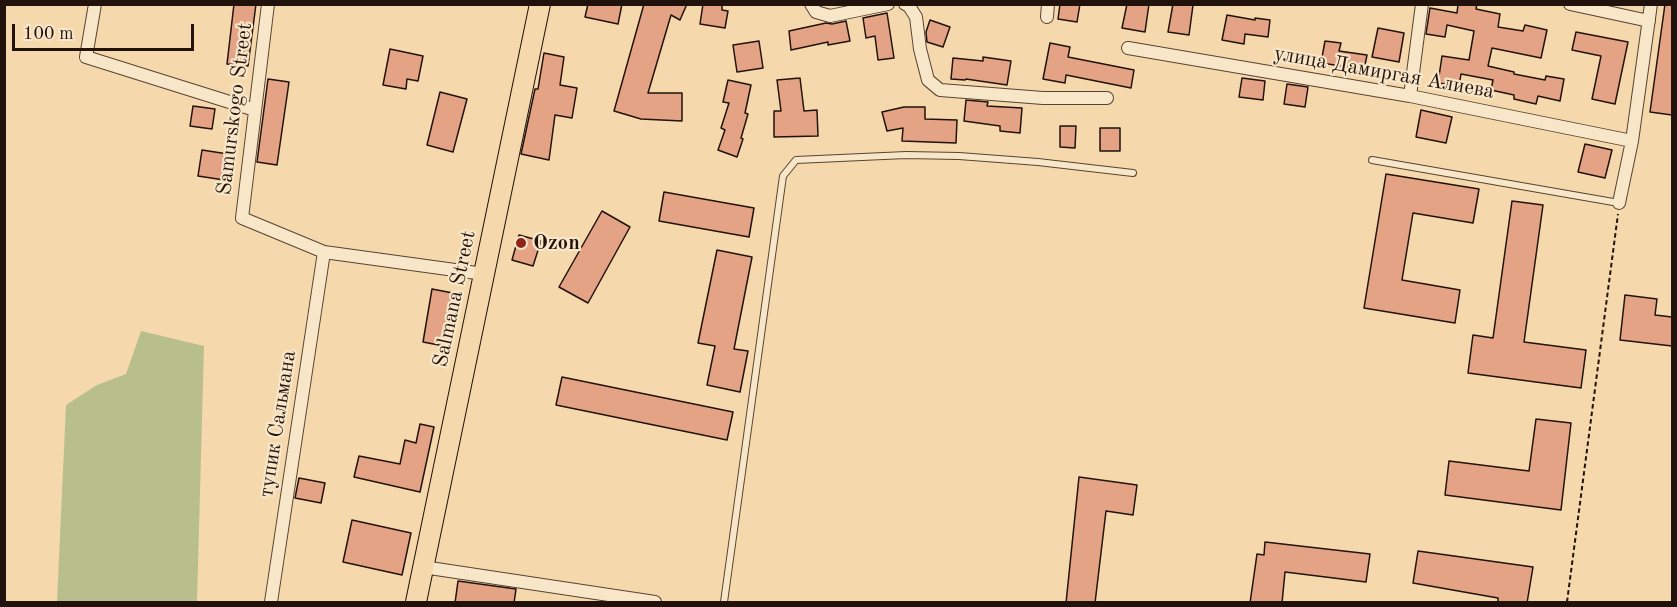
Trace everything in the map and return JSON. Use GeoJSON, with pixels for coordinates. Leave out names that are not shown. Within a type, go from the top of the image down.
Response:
{"type":"FeatureCollection","features":[{"type":"Feature","properties":{"kind":"main road","name":"Salmana Street"},"geometry":{"type":"LineString","coordinates":[[416,603],[540,4]]}},
{"type":"Feature","properties":{"kind":"street"},"geometry":{"type":"LineString","coordinates":[[94,4],[86,57],[255,110]]}},
{"type":"Feature","properties":{"kind":"street","name":"Samurskogo Street"},"geometry":{"type":"LineString","coordinates":[[268,4],[242,218],[324,252]]}},
{"type":"Feature","properties":{"kind":"street"},"geometry":{"type":"LineString","coordinates":[[811,4],[816,12],[830,16],[888,4]]}},
{"type":"Feature","properties":{"kind":"street"},"geometry":{"type":"LineString","coordinates":[[904,4],[909,6],[916,17],[920,49],[928,80],[940,90],[1042,98],[1107,98]]}},
{"type":"Feature","properties":{"kind":"street"},"geometry":{"type":"LineString","coordinates":[[1410,96],[1422,4]]}},
{"type":"Feature","properties":{"kind":"street"},"geometry":{"type":"LineString","coordinates":[[1570,4],[1649,21]]}},
{"type":"Feature","properties":{"kind":"street"},"geometry":{"type":"LineString","coordinates":[[1620,202],[1632,141],[1651,4]]}},
{"type":"Feature","properties":{"kind":"street","name":"улица Дамиргая Алиева"},"geometry":{"type":"LineString","coordinates":[[1128,48],[1410,96],[1632,141]]}},
{"type":"Feature","properties":{"kind":"street"},"geometry":{"type":"LineString","coordinates":[[324,252],[484,274]]}},
{"type":"Feature","properties":{"kind":"street","name":"тупик Сальмана"},"geometry":{"type":"LineString","coordinates":[[271,603],[324,252]]}},
{"type":"Feature","properties":{"kind":"street"},"geometry":{"type":"LineString","coordinates":[[423,567],[591,598],[655,603]]}},
{"type":"Feature","properties":{"kind":"lane"},"geometry":{"type":"LineString","coordinates":[[724,603],[783,176],[796,160],[906,155],[958,156],[1133,173]]}},
{"type":"Feature","properties":{"kind":"lane"},"geometry":{"type":"LineString","coordinates":[[1372,160],[1620,202]]}},
{"type":"Feature","properties":{"kind":"path"},"geometry":{"type":"LineString","coordinates":[[1567,603],[1620,202]]}},
{"type":"Feature","properties":{"kind":"green space"},"geometry":{"type":"Polygon","coordinates":[[[141,331],[204,346],[197,602],[57,602],[66,405],[97,385],[126,374],[141,331]]]}},
{"type":"Feature","properties":{"kind":"building"},"geometry":{"type":"Polygon","coordinates":[[[234,4],[256,4],[248,66],[227,64],[234,4]]]}},
{"type":"Feature","properties":{"kind":"building"},"geometry":{"type":"Polygon","coordinates":[[[588,4],[622,4],[618,24],[585,17],[588,4]]]}},
{"type":"Feature","properties":{"kind":"building"},"geometry":{"type":"Polygon","coordinates":[[[644,4],[687,4],[680,20],[671,15],[648,93],[682,93],[682,121],[641,119],[614,111],[644,4]]]}},
{"type":"Feature","properties":{"kind":"building"},"geometry":{"type":"Polygon","coordinates":[[[703,4],[722,4],[722,10],[728,11],[725,28],[700,24],[703,4]]]}},
{"type":"Feature","properties":{"kind":"building"},"geometry":{"type":"Polygon","coordinates":[[[1060,4],[1080,4],[1077,22],[1058,19],[1060,4]]]}},
{"type":"Feature","properties":{"kind":"building"},"geometry":{"type":"Polygon","coordinates":[[[1127,4],[1149,4],[1145,32],[1122,28],[1127,4]]]}},
{"type":"Feature","properties":{"kind":"building"},"geometry":{"type":"Polygon","coordinates":[[[1173,4],[1193,5],[1189,35],[1168,32],[1173,4]]]}},
{"type":"Feature","properties":{"kind":"building"},"geometry":{"type":"Polygon","coordinates":[[[1458,4],[1477,4],[1476,9],[1500,14],[1498,27],[1523,31],[1525,25],[1547,30],[1541,58],[1492,48],[1488,66],[1545,80],[1546,76],[1564,79],[1560,101],[1538,96],[1536,104],[1514,99],[1514,95],[1491,90],[1493,80],[1461,74],[1459,86],[1438,83],[1442,56],[1469,60],[1474,31],[1447,25],[1445,37],[1426,34],[1430,8],[1457,13],[1458,4]]]}},
{"type":"Feature","properties":{"kind":"building"},"geometry":{"type":"Polygon","coordinates":[[[1665,4],[1672,4],[1672,115],[1650,112],[1665,4]]]}},
{"type":"Feature","properties":{"kind":"building"},"geometry":{"type":"Polygon","coordinates":[[[887,13],[894,58],[878,60],[875,36],[866,38],[863,18],[887,13]]]}},
{"type":"Feature","properties":{"kind":"building"},"geometry":{"type":"Polygon","coordinates":[[[1227,15],[1270,20],[1268,37],[1245,34],[1244,44],[1222,40],[1227,15]]]}},
{"type":"Feature","properties":{"kind":"building"},"geometry":{"type":"Polygon","coordinates":[[[930,20],[950,27],[943,47],[927,42],[926,32],[930,20]]]}},
{"type":"Feature","properties":{"kind":"building"},"geometry":{"type":"Polygon","coordinates":[[[846,21],[850,41],[828,45],[828,42],[791,50],[789,31],[846,21]]]}},
{"type":"Feature","properties":{"kind":"building"},"geometry":{"type":"Polygon","coordinates":[[[1378,28],[1404,33],[1399,62],[1372,57],[1378,28]]]}},
{"type":"Feature","properties":{"kind":"building"},"geometry":{"type":"Polygon","coordinates":[[[1576,32],[1628,42],[1615,104],[1592,99],[1601,56],[1572,50],[1576,32]]]}},
{"type":"Feature","properties":{"kind":"building"},"geometry":{"type":"Polygon","coordinates":[[[759,41],[763,68],[737,72],[733,45],[759,41]]]}},
{"type":"Feature","properties":{"kind":"building"},"geometry":{"type":"Polygon","coordinates":[[[1325,41],[1341,43],[1339,51],[1367,55],[1363,75],[1347,73],[1348,67],[1321,63],[1325,41]]]}},
{"type":"Feature","properties":{"kind":"building"},"geometry":{"type":"Polygon","coordinates":[[[1050,43],[1070,47],[1068,57],[1134,70],[1131,88],[1066,75],[1065,83],[1043,79],[1050,43]]]}},
{"type":"Feature","properties":{"kind":"building"},"geometry":{"type":"Polygon","coordinates":[[[390,49],[423,56],[418,81],[407,79],[406,89],[383,85],[390,49]]]}},
{"type":"Feature","properties":{"kind":"building"},"geometry":{"type":"Polygon","coordinates":[[[544,53],[564,57],[560,85],[577,88],[572,118],[555,115],[549,160],[521,154],[535,89],[538,89],[544,53]]]}},
{"type":"Feature","properties":{"kind":"building"},"geometry":{"type":"Polygon","coordinates":[[[983,57],[1011,61],[1007,85],[951,79],[953,58],[983,61],[983,57]]]}},
{"type":"Feature","properties":{"kind":"building"},"geometry":{"type":"Polygon","coordinates":[[[800,78],[804,111],[817,110],[818,136],[774,137],[774,111],[781,111],[777,80],[800,78]]]}},
{"type":"Feature","properties":{"kind":"building"},"geometry":{"type":"Polygon","coordinates":[[[1242,78],[1265,81],[1263,100],[1239,97],[1242,78]]]}},
{"type":"Feature","properties":{"kind":"building"},"geometry":{"type":"Polygon","coordinates":[[[268,79],[289,82],[277,165],[257,162],[268,79]]]}},
{"type":"Feature","properties":{"kind":"building"},"geometry":{"type":"Polygon","coordinates":[[[728,80],[751,85],[745,113],[748,114],[737,157],[718,150],[725,130],[721,128],[729,103],[723,102],[728,80]]]}},
{"type":"Feature","properties":{"kind":"building"},"geometry":{"type":"Polygon","coordinates":[[[1287,84],[1308,87],[1305,107],[1284,104],[1287,84]]]}},
{"type":"Feature","properties":{"kind":"building"},"geometry":{"type":"Polygon","coordinates":[[[440,92],[467,99],[453,152],[427,145],[440,92]]]}},
{"type":"Feature","properties":{"kind":"building"},"geometry":{"type":"Polygon","coordinates":[[[966,100],[988,102],[987,106],[1022,108],[1020,133],[1000,131],[1000,126],[964,121],[966,100]]]}},
{"type":"Feature","properties":{"kind":"building"},"geometry":{"type":"Polygon","coordinates":[[[193,106],[215,109],[212,129],[190,126],[193,106]]]}},
{"type":"Feature","properties":{"kind":"building"},"geometry":{"type":"Polygon","coordinates":[[[904,107],[925,107],[925,119],[957,120],[956,143],[902,141],[903,128],[887,131],[882,112],[904,107]]]}},
{"type":"Feature","properties":{"kind":"building"},"geometry":{"type":"Polygon","coordinates":[[[1421,110],[1452,117],[1446,143],[1416,137],[1421,110]]]}},
{"type":"Feature","properties":{"kind":"building"},"geometry":{"type":"Polygon","coordinates":[[[1060,126],[1076,126],[1075,148],[1060,147],[1060,126]]]}},
{"type":"Feature","properties":{"kind":"building"},"geometry":{"type":"Polygon","coordinates":[[[1100,128],[1120,128],[1120,151],[1100,151],[1100,128]]]}},
{"type":"Feature","properties":{"kind":"building"},"geometry":{"type":"Polygon","coordinates":[[[1585,144],[1612,150],[1605,178],[1578,172],[1585,144]]]}},
{"type":"Feature","properties":{"kind":"building"},"geometry":{"type":"Polygon","coordinates":[[[202,150],[228,154],[224,180],[198,176],[202,150]]]}},
{"type":"Feature","properties":{"kind":"building"},"geometry":{"type":"Polygon","coordinates":[[[1386,174],[1479,189],[1473,223],[1413,213],[1402,280],[1460,290],[1455,323],[1364,308],[1386,174]]]}},
{"type":"Feature","properties":{"kind":"building"},"geometry":{"type":"Polygon","coordinates":[[[664,192],[754,208],[749,237],[659,221],[664,192]]]}},
{"type":"Feature","properties":{"kind":"building"},"geometry":{"type":"Polygon","coordinates":[[[1512,201],[1543,205],[1524,342],[1586,350],[1581,388],[1468,373],[1473,335],[1493,338],[1512,201]]]}},
{"type":"Feature","properties":{"kind":"building"},"geometry":{"type":"Polygon","coordinates":[[[602,211],[630,227],[588,303],[559,287],[602,211]]]}},
{"type":"Feature","properties":{"kind":"building"},"geometry":{"type":"Polygon","coordinates":[[[519,235],[541,241],[533,266],[512,260],[519,235]]]}},
{"type":"Feature","properties":{"kind":"building"},"geometry":{"type":"Polygon","coordinates":[[[717,250],[752,257],[734,349],[748,351],[740,392],[707,385],[715,346],[698,343],[717,250]]]}},
{"type":"Feature","properties":{"kind":"building"},"geometry":{"type":"Polygon","coordinates":[[[432,289],[458,294],[449,347],[423,342],[432,289]]]}},
{"type":"Feature","properties":{"kind":"building"},"geometry":{"type":"Polygon","coordinates":[[[1625,295],[1657,299],[1655,315],[1672,317],[1672,346],[1620,340],[1625,295]]]}},
{"type":"Feature","properties":{"kind":"building"},"geometry":{"type":"Polygon","coordinates":[[[562,377],[733,412],[727,440],[556,405],[562,377]]]}},
{"type":"Feature","properties":{"kind":"building"},"geometry":{"type":"Polygon","coordinates":[[[1536,419],[1571,423],[1561,510],[1445,495],[1449,461],[1529,471],[1536,419]]]}},
{"type":"Feature","properties":{"kind":"building"},"geometry":{"type":"Polygon","coordinates":[[[420,424],[434,427],[420,492],[354,477],[359,456],[400,464],[405,440],[416,443],[420,424]]]}},
{"type":"Feature","properties":{"kind":"building"},"geometry":{"type":"Polygon","coordinates":[[[1079,477],[1137,485],[1133,515],[1106,511],[1095,603],[1066,603],[1079,477]]]}},
{"type":"Feature","properties":{"kind":"building"},"geometry":{"type":"Polygon","coordinates":[[[299,478],[325,483],[321,503],[295,498],[299,478]]]}},
{"type":"Feature","properties":{"kind":"building"},"geometry":{"type":"Polygon","coordinates":[[[352,520],[411,533],[402,575],[343,562],[352,520]]]}},
{"type":"Feature","properties":{"kind":"building"},"geometry":{"type":"Polygon","coordinates":[[[1265,542],[1370,554],[1366,582],[1285,572],[1282,603],[1250,603],[1257,554],[1264,555],[1265,542]]]}},
{"type":"Feature","properties":{"kind":"building"},"geometry":{"type":"Polygon","coordinates":[[[1418,551],[1533,567],[1527,603],[1498,603],[1498,598],[1413,583],[1418,551]]]}},
{"type":"Feature","properties":{"kind":"building"},"geometry":{"type":"Polygon","coordinates":[[[458,581],[516,589],[514,603],[455,603],[458,581]]]}},
{"type":"Feature","properties":{"kind":"place","name":"Ozon"},"geometry":{"type":"Point","coordinates":[521,243]}}]}
